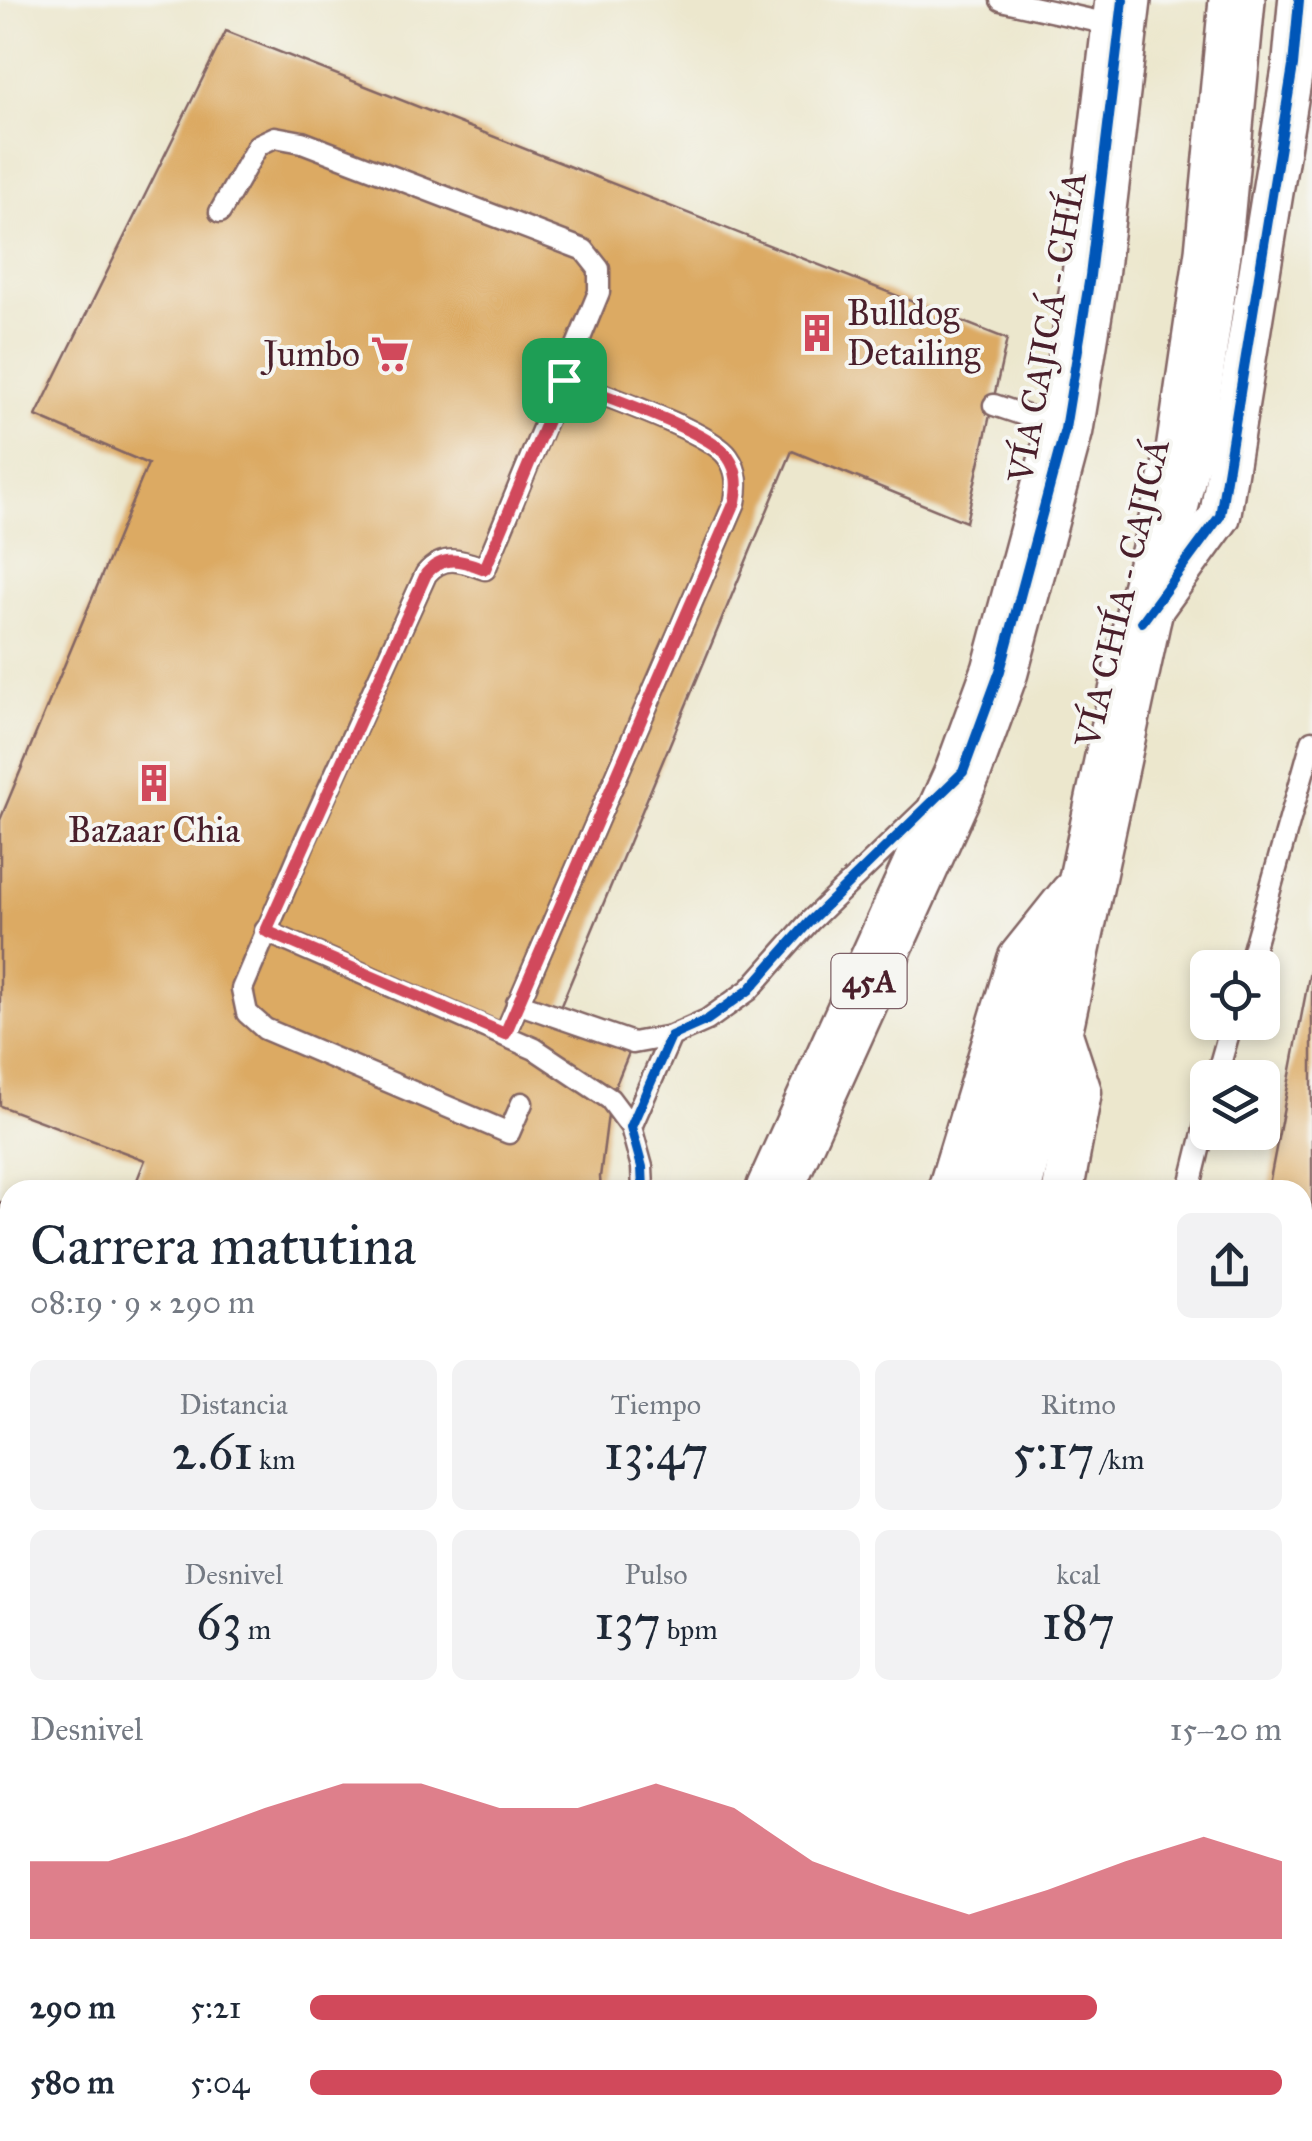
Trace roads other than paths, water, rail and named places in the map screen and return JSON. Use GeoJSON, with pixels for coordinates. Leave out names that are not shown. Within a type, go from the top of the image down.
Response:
{"type":"FeatureCollection","features":[{"type":"Feature","properties":{"kind":"highway","name":"VÍA CHÍA - CAJICÁ"},"geometry":{"type":"LineString","coordinates":[[1016,1180],[1057,1018],[1186,433],[1213,252],[1238,0]]}},
{"type":"Feature","properties":{"kind":"highway","name":"VÍA CAJICÁ - CHÍA"},"geometry":{"type":"LineString","coordinates":[[790,1178],[963,772],[1000,671],[1065,428],[1090,276],[1122,13]]}},
{"type":"Feature","properties":{"kind":"highway"},"geometry":{"type":"LineString","coordinates":[[959,1180],[1025,962],[1084,889]]}},
{"type":"Feature","properties":{"kind":"street"},"geometry":{"type":"LineString","coordinates":[[1142,622],[1220,516],[1293,66],[1299,0]]}},
{"type":"Feature","properties":{"kind":"street"},"geometry":{"type":"LineString","coordinates":[[1057,1018],[1081,1092],[1065,1180]]}},
{"type":"Feature","properties":{"kind":"lane"},"geometry":{"type":"LineString","coordinates":[[1001,0],[1122,13]]}},
{"type":"Feature","properties":{"kind":"lane"},"geometry":{"type":"LineString","coordinates":[[220,212],[258,145],[275,138],[302,142],[584,250],[593,258],[601,280],[485,569],[452,559],[442,561],[426,574],[242,990],[247,1012],[265,1029],[509,1133],[522,1103]]}},
{"type":"Feature","properties":{"kind":"lane"},"geometry":{"type":"LineString","coordinates":[[505,1034],[735,502],[737,488],[730,460],[708,440],[564,380]]}},
{"type":"Feature","properties":{"kind":"lane"},"geometry":{"type":"LineString","coordinates":[[994,406],[1065,428]]}},
{"type":"Feature","properties":{"kind":"lane"},"geometry":{"type":"LineString","coordinates":[[1253,950],[1312,741]]}},
{"type":"Feature","properties":{"kind":"lane"},"geometry":{"type":"LineString","coordinates":[[517,1003],[633,1043],[671,1036],[707,1020],[748,990],[810,922],[963,772]]}},
{"type":"Feature","properties":{"kind":"lane"},"geometry":{"type":"LineString","coordinates":[[266,931],[536,1049],[610,1099],[632,1128],[643,1180]]}},
{"type":"Feature","properties":{"kind":"lane"},"geometry":{"type":"LineString","coordinates":[[632,1128],[671,1036]]}},
{"type":"Feature","properties":{"kind":"lane"},"geometry":{"type":"LineString","coordinates":[[1191,1180],[1198,1150]]}},
{"type":"Feature","properties":{"kind":"place","name":"Bulldog Detailing"},"geometry":{"type":"Point","coordinates":[817,333]}},
{"type":"Feature","properties":{"kind":"place","name":"Jumbo"},"geometry":{"type":"Point","coordinates":[390,354]}},
{"type":"Feature","properties":{"kind":"place","name":"Bazaar Chia"},"geometry":{"type":"Point","coordinates":[154,783]}}]}
